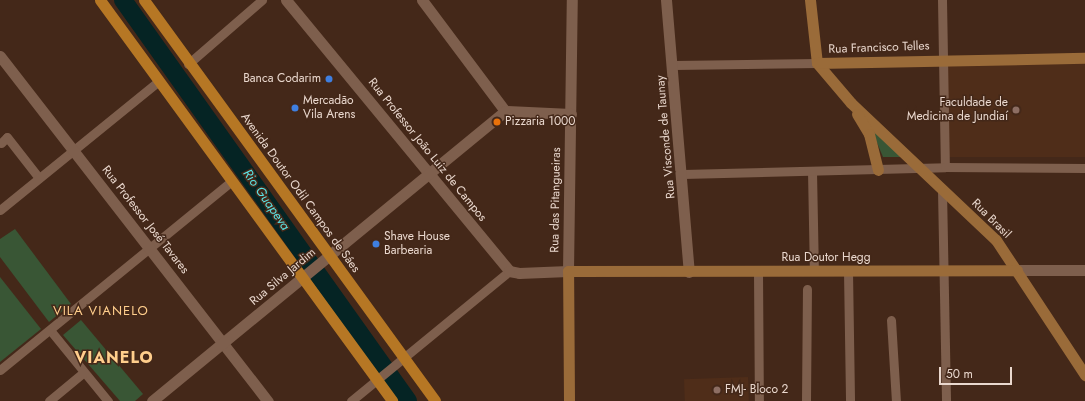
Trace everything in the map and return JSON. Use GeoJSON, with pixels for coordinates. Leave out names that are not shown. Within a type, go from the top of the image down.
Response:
{"type":"FeatureCollection","features":[{"type":"Feature","properties":{"kind":"main road"},"geometry":{"type":"LineString","coordinates":[[100,0],[232,181],[306,276],[379,379],[392,401]]}},
{"type":"Feature","properties":{"kind":"main road","name":"Avenida Doutor Odil Campos de Sáes"},"geometry":{"type":"LineString","coordinates":[[144,0],[188,64],[330,254],[401,361],[435,401]]}},
{"type":"Feature","properties":{"kind":"main road"},"geometry":{"type":"LineString","coordinates":[[810,0],[817,63],[851,103],[869,134],[878,170]]}},
{"type":"Feature","properties":{"kind":"main road","name":"Rua Francisco Telles"},"geometry":{"type":"LineString","coordinates":[[817,63],[942,59],[1085,58]]}},
{"type":"Feature","properties":{"kind":"main road","name":"Rua Brasil"},"geometry":{"type":"LineString","coordinates":[[851,103],[996,240],[1085,375]]}},
{"type":"Feature","properties":{"kind":"main road","name":"Rua Doutor Hegg"},"geometry":{"type":"LineString","coordinates":[[568,271],[758,272],[1016,270]]}},
{"type":"Feature","properties":{"kind":"main road","name":"Rua das Pitangueiras"},"geometry":{"type":"LineString","coordinates":[[568,271],[569,401]]}},
{"type":"Feature","properties":{"kind":"street"},"geometry":{"type":"LineString","coordinates":[[188,64],[262,0]]}},
{"type":"Feature","properties":{"kind":"street","name":"Rua Professor João Luiz de Campos"},"geometry":{"type":"LineString","coordinates":[[286,0],[509,271]]}},
{"type":"Feature","properties":{"kind":"street"},"geometry":{"type":"LineString","coordinates":[[422,0],[505,111],[571,114]]}},
{"type":"Feature","properties":{"kind":"street","name":"Rua das Pitangueiras"},"geometry":{"type":"LineString","coordinates":[[568,271],[572,0]]}},
{"type":"Feature","properties":{"kind":"street","name":"Rua Visconde de Taunay"},"geometry":{"type":"LineString","coordinates":[[666,0],[674,65],[689,272]]}},
{"type":"Feature","properties":{"kind":"street"},"geometry":{"type":"LineString","coordinates":[[942,0],[945,167]]}},
{"type":"Feature","properties":{"kind":"street","name":"Rua Professor José Tavares"},"geometry":{"type":"LineString","coordinates":[[0,56],[152,248],[223,344],[268,401]]}},
{"type":"Feature","properties":{"kind":"street","name":"Rua Francisco Telles"},"geometry":{"type":"LineString","coordinates":[[674,65],[817,63]]}},
{"type":"Feature","properties":{"kind":"street"},"geometry":{"type":"LineString","coordinates":[[0,210],[159,81]]}},
{"type":"Feature","properties":{"kind":"street","name":"Rua Silva Jardim"},"geometry":{"type":"LineString","coordinates":[[152,401],[505,111]]}},
{"type":"Feature","properties":{"kind":"street"},"geometry":{"type":"LineString","coordinates":[[1,143],[7,137],[39,178]]}},
{"type":"Feature","properties":{"kind":"street"},"geometry":{"type":"LineString","coordinates":[[683,174],[878,170],[945,167],[1085,168]]}},
{"type":"Feature","properties":{"kind":"street"},"geometry":{"type":"LineString","coordinates":[[812,171],[814,271]]}},
{"type":"Feature","properties":{"kind":"street"},"geometry":{"type":"LineString","coordinates":[[0,370],[152,248],[232,181]]}},
{"type":"Feature","properties":{"kind":"street"},"geometry":{"type":"LineString","coordinates":[[942,190],[946,401]]}},
{"type":"Feature","properties":{"kind":"street","name":"Rua Doutor Hegg"},"geometry":{"type":"LineString","coordinates":[[1016,270],[1085,270]]}},
{"type":"Feature","properties":{"kind":"street"},"geometry":{"type":"LineString","coordinates":[[352,401],[509,271],[519,273],[568,271]]}},
{"type":"Feature","properties":{"kind":"street"},"geometry":{"type":"LineString","coordinates":[[848,271],[850,401]]}},
{"type":"Feature","properties":{"kind":"street"},"geometry":{"type":"LineString","coordinates":[[758,272],[759,401]]}},
{"type":"Feature","properties":{"kind":"street"},"geometry":{"type":"LineString","coordinates":[[806,401],[807,289]]}},
{"type":"Feature","properties":{"kind":"street"},"geometry":{"type":"LineString","coordinates":[[892,320],[896,401]]}},
{"type":"Feature","properties":{"kind":"street"},"geometry":{"type":"LineString","coordinates":[[50,330],[108,401]]}},
{"type":"Feature","properties":{"kind":"street"},"geometry":{"type":"LineString","coordinates":[[49,401],[84,372]]}},
{"type":"Feature","properties":{"kind":"shaded area","name":"Faculdade de Medicina de Jundiaí"},"geometry":{"type":"Polygon","coordinates":[[[948,62],[1085,62],[1085,157],[948,157],[948,62]]]}},
{"type":"Feature","properties":{"kind":"shaded area","name":"FMJ- Bloco 2"},"geometry":{"type":"Polygon","coordinates":[[[748,377],[749,401],[685,401],[684,379],[748,377]]]}},
{"type":"Feature","properties":{"kind":"green space"},"geometry":{"type":"Polygon","coordinates":[[[870,126],[904,157],[883,157],[870,126]]]}},
{"type":"Feature","properties":{"kind":"green space"},"geometry":{"type":"Polygon","coordinates":[[[15,229],[71,304],[49,322],[0,257],[0,239],[15,229]]]}},
{"type":"Feature","properties":{"kind":"green space"},"geometry":{"type":"Polygon","coordinates":[[[0,277],[41,329],[0,362],[0,277]]]}},
{"type":"Feature","properties":{"kind":"green space"},"geometry":{"type":"Polygon","coordinates":[[[81,320],[143,394],[135,401],[120,401],[63,335],[81,320]]]}},
{"type":"Feature","properties":{"kind":"waterway","name":"Rio Guapeva"},"geometry":{"type":"LineString","coordinates":[[123,0],[408,401]]}},
{"type":"Feature","properties":{"kind":"place","name":"Banca Codarim"},"geometry":{"type":"Point","coordinates":[329,79]}},
{"type":"Feature","properties":{"kind":"place","name":"Mercadão Vila Arens"},"geometry":{"type":"Point","coordinates":[295,108]}},
{"type":"Feature","properties":{"kind":"place","name":"Faculdade de Medicina de Jundiaí"},"geometry":{"type":"Point","coordinates":[1016,110]}},
{"type":"Feature","properties":{"kind":"place","name":"Pizzaria 1000"},"geometry":{"type":"Point","coordinates":[497,122]}},
{"type":"Feature","properties":{"kind":"place","name":"Shave House Barbearia"},"geometry":{"type":"Point","coordinates":[376,244]}},
{"type":"Feature","properties":{"kind":"place","name":"FMJ- Bloco 2"},"geometry":{"type":"Point","coordinates":[717,390]}},
{"type":"Feature","properties":{"kind":"district","name":"VILA VIANELO"},"geometry":{"type":"Point","coordinates":[101,311]}},
{"type":"Feature","properties":{"kind":"district","name":"VIANELO"},"geometry":{"type":"Point","coordinates":[114,358]}}]}
